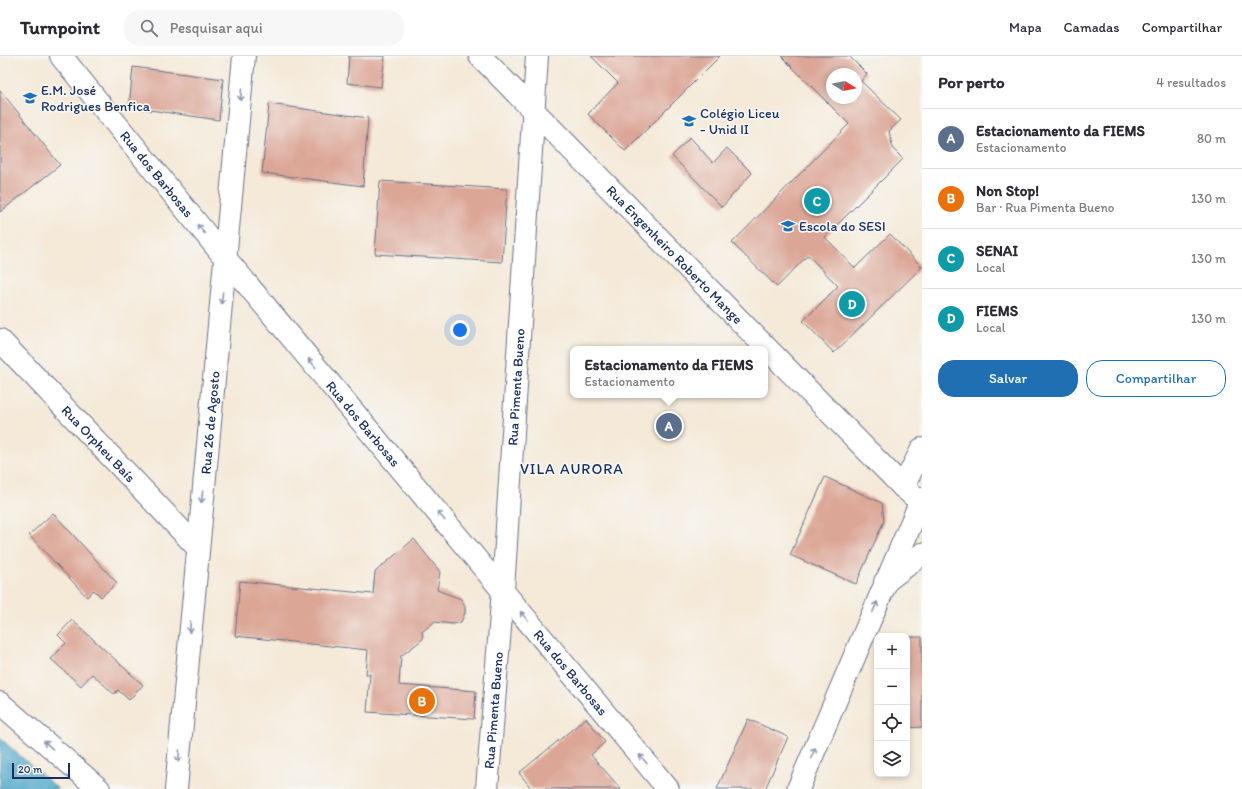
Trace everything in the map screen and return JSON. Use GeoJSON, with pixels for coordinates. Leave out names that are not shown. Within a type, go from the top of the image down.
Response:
{"type":"FeatureCollection","features":[{"type":"Feature","properties":{"kind":"street","name":"Rua dos Barbosas"},"geometry":{"type":"LineString","coordinates":[[61,56],[226,259],[668,789]]}},
{"type":"Feature","properties":{"kind":"street","name":"Rua 26 de Agosto"},"geometry":{"type":"LineString","coordinates":[[176,789],[244,56]]}},
{"type":"Feature","properties":{"kind":"street","name":"Rua Engenheiro Roberto Mange"},"geometry":{"type":"LineString","coordinates":[[480,56],[765,346]]}},
{"type":"Feature","properties":{"kind":"street","name":"Rua Pimenta Bueno"},"geometry":{"type":"LineString","coordinates":[[487,789],[503,590],[537,56]]}},
{"type":"Feature","properties":{"kind":"street","name":"Rua Orpheu Baís"},"geometry":{"type":"LineString","coordinates":[[0,340],[198,547]]}},
{"type":"Feature","properties":{"kind":"street","name":"Rua Engenheiro Roberto Mange"},"geometry":{"type":"LineString","coordinates":[[768,349],[903,487],[921,501]]}},
{"type":"Feature","properties":{"kind":"street"},"geometry":{"type":"LineString","coordinates":[[903,487],[922,450]]}},
{"type":"Feature","properties":{"kind":"street"},"geometry":{"type":"LineString","coordinates":[[798,789],[885,582],[921,501]]}},
{"type":"Feature","properties":{"kind":"street"},"geometry":{"type":"LineString","coordinates":[[885,582],[922,554]]}},
{"type":"Feature","properties":{"kind":"street"},"geometry":{"type":"LineString","coordinates":[[0,704],[99,789]]}},
{"type":"Feature","properties":{"kind":"water"},"geometry":{"type":"Polygon","coordinates":[[[0,738],[58,789],[0,789],[0,738]]]}},
{"type":"Feature","properties":{"kind":"building"},"geometry":{"type":"Polygon","coordinates":[[[349,56],[385,56],[381,87],[347,83],[349,56]]]}},
{"type":"Feature","properties":{"kind":"building"},"geometry":{"type":"Polygon","coordinates":[[[591,56],[720,56],[625,151],[588,114],[618,83],[591,56]]]}},
{"type":"Feature","properties":{"kind":"building"},"geometry":{"type":"Polygon","coordinates":[[[781,56],[849,56],[861,68],[826,68],[826,101],[781,56]]]}},
{"type":"Feature","properties":{"kind":"building"},"geometry":{"type":"Polygon","coordinates":[[[133,67],[223,79],[219,120],[129,107],[133,67]]]}},
{"type":"Feature","properties":{"kind":"building"},"geometry":{"type":"Polygon","coordinates":[[[862,69],[867,74],[862,80],[862,69]]]}},
{"type":"Feature","properties":{"kind":"building"},"geometry":{"type":"Polygon","coordinates":[[[862,82],[901,120],[889,131],[893,149],[903,159],[825,237],[855,268],[890,234],[922,267],[834,353],[803,321],[838,286],[808,255],[777,287],[732,243],[849,124],[829,104],[862,104],[862,82]]]}},
{"type":"Feature","properties":{"kind":"building"},"geometry":{"type":"Polygon","coordinates":[[[0,90],[60,165],[0,212],[0,90]]]}},
{"type":"Feature","properties":{"kind":"building"},"geometry":{"type":"Polygon","coordinates":[[[269,104],[368,118],[363,186],[262,173],[269,104]]]}},
{"type":"Feature","properties":{"kind":"building"},"geometry":{"type":"Polygon","coordinates":[[[690,137],[713,163],[727,148],[752,173],[722,207],[672,156],[690,137]]]}},
{"type":"Feature","properties":{"kind":"building"},"geometry":{"type":"Polygon","coordinates":[[[380,181],[507,189],[502,262],[375,254],[380,181]]]}},
{"type":"Feature","properties":{"kind":"building"},"geometry":{"type":"Polygon","coordinates":[[[825,477],[882,503],[884,521],[856,584],[790,555],[825,477]]]}},
{"type":"Feature","properties":{"kind":"building"},"geometry":{"type":"Polygon","coordinates":[[[53,513],[117,583],[101,597],[94,590],[87,597],[29,535],[53,513]]]}},
{"type":"Feature","properties":{"kind":"building"},"geometry":{"type":"Polygon","coordinates":[[[414,539],[440,572],[437,590],[461,599],[465,606],[465,613],[461,622],[453,624],[434,622],[422,632],[423,639],[401,656],[399,685],[476,691],[474,719],[367,712],[370,674],[366,674],[368,650],[235,636],[240,581],[373,594],[375,572],[414,539]]]}},
{"type":"Feature","properties":{"kind":"building"},"geometry":{"type":"Polygon","coordinates":[[[72,620],[143,685],[129,700],[118,690],[114,694],[92,674],[81,686],[51,659],[66,643],[58,635],[72,620]]]}},
{"type":"Feature","properties":{"kind":"building"},"geometry":{"type":"Polygon","coordinates":[[[910,637],[922,637],[922,727],[910,728],[910,637]]]}},
{"type":"Feature","properties":{"kind":"building"},"geometry":{"type":"Polygon","coordinates":[[[586,718],[605,742],[591,755],[621,789],[532,789],[519,773],[586,718]]]}},
{"type":"Feature","properties":{"kind":"building"},"geometry":{"type":"Polygon","coordinates":[[[748,719],[788,737],[765,789],[717,789],[748,719]]]}},
{"type":"Feature","properties":{"kind":"place","name":"E.M. José Rodrigues Benfica"},"geometry":{"type":"Point","coordinates":[30,98]}},
{"type":"Feature","properties":{"kind":"place","name":"Colégio Liceu - Unid II"},"geometry":{"type":"Point","coordinates":[689,121]}},
{"type":"Feature","properties":{"kind":"place","name":"SENAI"},"geometry":{"type":"Point","coordinates":[817,201]}},
{"type":"Feature","properties":{"kind":"place","name":"Escola do SESI"},"geometry":{"type":"Point","coordinates":[788,226]}},
{"type":"Feature","properties":{"kind":"place","name":"FIEMS"},"geometry":{"type":"Point","coordinates":[852,304]}},
{"type":"Feature","properties":{"kind":"place","name":"Estacionamento da FIEMS"},"geometry":{"type":"Point","coordinates":[669,426]}},
{"type":"Feature","properties":{"kind":"place","name":"Non Stop!"},"geometry":{"type":"Point","coordinates":[422,701]}},
{"type":"Feature","properties":{"kind":"district","name":"VILA AURORA"},"geometry":{"type":"Point","coordinates":[572,469]}}]}
